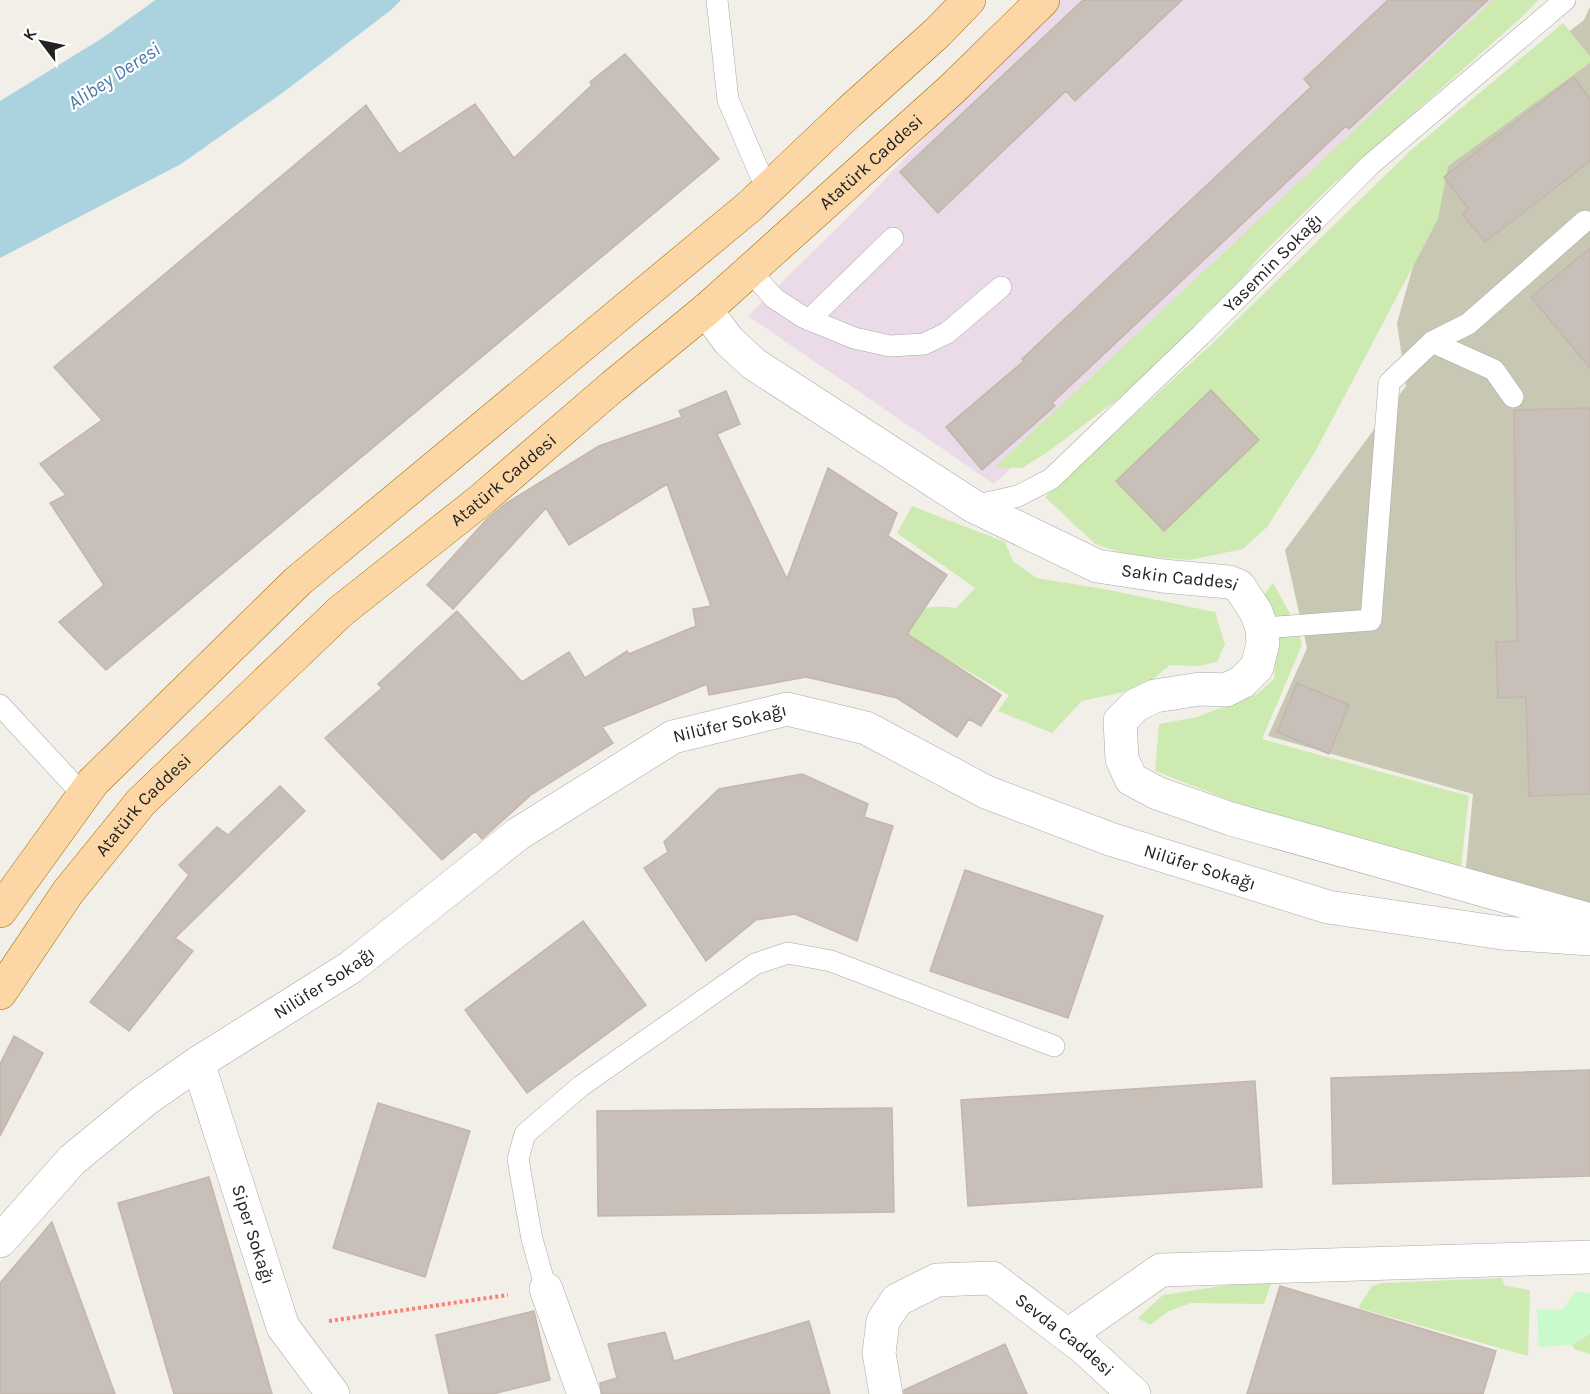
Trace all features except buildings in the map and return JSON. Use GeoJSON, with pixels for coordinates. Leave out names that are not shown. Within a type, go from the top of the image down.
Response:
{"type":"FeatureCollection","features":[{"type":"Feature","properties":{"kind":"main road"},"geometry":{"type":"LineString","coordinates":[[0,911],[93,782],[298,581],[767,190],[937,33],[969,0]]}},
{"type":"Feature","properties":{"kind":"main road","name":"Atatürk Caddesi"},"geometry":{"type":"LineString","coordinates":[[0,993],[68,892],[141,802],[341,611],[481,500],[612,387],[706,310],[951,90],[1043,0]]}},
{"type":"Feature","properties":{"kind":"main road"},"geometry":{"type":"LineString","coordinates":[[677,267],[706,310]]}},
{"type":"Feature","properties":{"kind":"street","name":"Sakin Caddesi"},"geometry":{"type":"LineString","coordinates":[[706,310],[729,340],[754,364],[973,506],[1097,566],[1163,576],[1229,582],[1239,586],[1256,612],[1262,628]]}},
{"type":"Feature","properties":{"kind":"street"},"geometry":{"type":"LineString","coordinates":[[1262,628],[1263,643],[1257,667],[1242,682],[1226,690],[1200,689],[1155,696],[1136,705],[1120,721],[1122,759],[1131,779],[1157,792],[1231,819],[1590,920]]}},
{"type":"Feature","properties":{"kind":"street","name":"Nilüfer Sokağı"},"geometry":{"type":"LineString","coordinates":[[0,1240],[72,1160],[145,1100],[198,1063],[351,967],[518,834],[673,737],[787,709],[867,728],[986,792],[1110,839],[1328,907],[1502,933],[1590,939]]}},
{"type":"Feature","properties":{"kind":"street","name":"Siper Sokağı"},"geometry":{"type":"LineString","coordinates":[[198,1063],[284,1327],[333,1394]]}},
{"type":"Feature","properties":{"kind":"street"},"geometry":{"type":"LineString","coordinates":[[1068,1335],[1161,1270],[1590,1257]]}},
{"type":"Feature","properties":{"kind":"street","name":"Sevda Caddesi"},"geometry":{"type":"LineString","coordinates":[[886,1394],[879,1353],[883,1321],[897,1300],[937,1280],[992,1278],[1083,1347],[1134,1394]]}},
{"type":"Feature","properties":{"kind":"street"},"geometry":{"type":"LineString","coordinates":[[546,1289],[584,1394]]}},
{"type":"Feature","properties":{"kind":"lane"},"geometry":{"type":"LineString","coordinates":[[717,0],[728,100],[767,190]]}},
{"type":"Feature","properties":{"kind":"lane","name":"Yasemin Sokağı"},"geometry":{"type":"LineString","coordinates":[[973,506],[1018,496],[1051,479],[1201,335],[1370,165],[1565,0]]}},
{"type":"Feature","properties":{"kind":"lane"},"geometry":{"type":"LineString","coordinates":[[1262,628],[1371,620],[1389,383],[1432,342],[1468,324],[1585,221]]}},
{"type":"Feature","properties":{"kind":"lane"},"geometry":{"type":"LineString","coordinates":[[809,320],[893,238]]}},
{"type":"Feature","properties":{"kind":"lane"},"geometry":{"type":"LineString","coordinates":[[750,271],[774,298],[809,320],[854,338],[890,346],[924,344],[948,333],[1001,287]]}},
{"type":"Feature","properties":{"kind":"lane"},"geometry":{"type":"LineString","coordinates":[[1432,342],[1494,370],[1513,397]]}},
{"type":"Feature","properties":{"kind":"lane"},"geometry":{"type":"LineString","coordinates":[[0,705],[84,796]]}},
{"type":"Feature","properties":{"kind":"lane"},"geometry":{"type":"LineString","coordinates":[[546,1289],[532,1239],[518,1159],[525,1134],[581,1086],[755,964],[788,953],[831,961],[1054,1046]]}},
{"type":"Feature","properties":{"kind":"path"},"geometry":{"type":"LineString","coordinates":[[284,1327],[546,1289]]}},
{"type":"Feature","properties":{"kind":"shaded area"},"geometry":{"type":"Polygon","coordinates":[[[1056,0],[1505,0],[994,484],[748,316],[869,196],[1056,0]]]}},
{"type":"Feature","properties":{"kind":"shaded area"},"geometry":{"type":"Polygon","coordinates":[[[1590,7],[1590,908],[1477,897],[1466,867],[1473,794],[1268,736],[1307,648],[1285,550],[1406,386],[1397,323],[1454,121],[1584,20],[1590,7]]]}},
{"type":"Feature","properties":{"kind":"green space"},"geometry":{"type":"Polygon","coordinates":[[[1493,0],[1538,0],[1523,16],[1328,189],[1261,255],[1228,295],[1208,311],[1172,351],[1118,399],[1048,452],[1022,468],[995,467],[1493,0]]]}},
{"type":"Feature","properties":{"kind":"green space"},"geometry":{"type":"Polygon","coordinates":[[[1563,23],[1590,56],[1590,63],[1448,166],[1438,219],[1315,452],[1267,527],[1243,549],[1189,560],[1128,555],[1095,544],[1045,497],[1215,341],[1410,151],[1563,23]]]}},
{"type":"Feature","properties":{"kind":"green space"},"geometry":{"type":"Polygon","coordinates":[[[912,506],[1005,542],[1013,561],[1037,578],[1215,612],[1225,644],[1217,662],[1199,666],[1170,665],[1142,688],[1082,701],[1052,733],[998,711],[1009,695],[919,643],[900,669],[894,618],[931,607],[956,608],[975,588],[897,533],[912,506]]]}},
{"type":"Feature","properties":{"kind":"green space"},"geometry":{"type":"Polygon","coordinates":[[[1273,583],[1298,628],[1302,645],[1262,739],[1469,796],[1461,866],[1437,882],[1155,771],[1159,724],[1197,717],[1257,694],[1274,679],[1277,629],[1262,597],[1273,583]]]}},
{"type":"Feature","properties":{"kind":"green space"},"geometry":{"type":"Polygon","coordinates":[[[1273,1278],[1264,1304],[1191,1303],[1169,1311],[1150,1325],[1138,1318],[1163,1295],[1273,1278]]]}},
{"type":"Feature","properties":{"kind":"green space"},"geometry":{"type":"Polygon","coordinates":[[[1502,1278],[1505,1286],[1530,1290],[1528,1356],[1358,1308],[1372,1286],[1383,1283],[1502,1278]]]}},
{"type":"Feature","properties":{"kind":"green space"},"geometry":{"type":"Polygon","coordinates":[[[1575,1292],[1590,1293],[1590,1334],[1572,1345],[1539,1347],[1537,1310],[1563,1309],[1575,1292]]]}},
{"type":"Feature","properties":{"kind":"green space"},"geometry":{"type":"Polygon","coordinates":[[[1590,1334],[1590,1354],[1574,1349],[1572,1345],[1590,1334]]]}},
{"type":"Feature","properties":{"kind":"water"},"geometry":{"type":"Polygon","coordinates":[[[255,0],[401,0],[285,91],[181,164],[0,258],[0,151],[241,12],[255,0]]]}},
{"type":"Feature","properties":{"kind":"waterway","name":"Alibey Deresi"},"geometry":{"type":"LineString","coordinates":[[0,148],[125,71],[224,0]]}}]}
